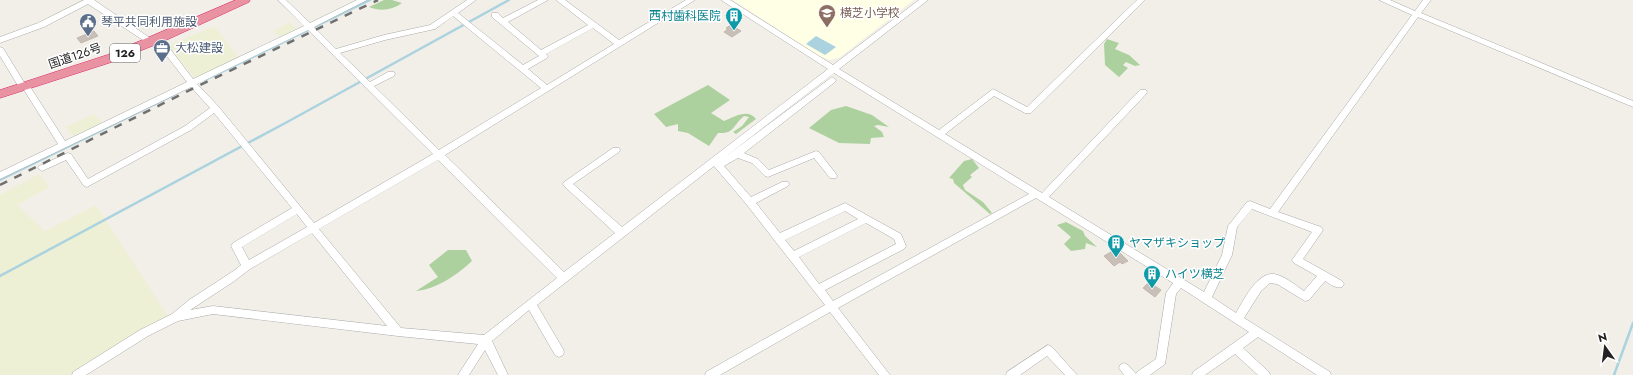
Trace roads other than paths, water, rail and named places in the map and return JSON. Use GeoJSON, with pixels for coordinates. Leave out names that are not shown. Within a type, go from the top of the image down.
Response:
{"type":"FeatureCollection","features":[{"type":"Feature","properties":{"kind":"highway","name":"国道126号"},"geometry":{"type":"LineString","coordinates":[[0,94],[111,58],[155,41],[245,0]]}},
{"type":"Feature","properties":{"kind":"street"},"geometry":{"type":"LineString","coordinates":[[282,0],[437,156],[564,279]]}},
{"type":"Feature","properties":{"kind":"street"},"geometry":{"type":"LineString","coordinates":[[0,176],[193,84],[363,0]]}},
{"type":"Feature","properties":{"kind":"street"},"geometry":{"type":"LineString","coordinates":[[335,52],[384,38],[432,27],[472,0]]}},
{"type":"Feature","properties":{"kind":"street"},"geometry":{"type":"LineString","coordinates":[[504,21],[544,0]]}},
{"type":"Feature","properties":{"kind":"street"},"geometry":{"type":"LineString","coordinates":[[560,0],[619,44]]}},
{"type":"Feature","properties":{"kind":"street"},"geometry":{"type":"LineString","coordinates":[[176,317],[184,308],[237,275],[247,266],[437,156],[691,0]]}},
{"type":"Feature","properties":{"kind":"street"},"geometry":{"type":"LineString","coordinates":[[726,0],[833,69],[1180,282],[1326,375]]}},
{"type":"Feature","properties":{"kind":"street"},"geometry":{"type":"LineString","coordinates":[[463,375],[486,340],[622,233],[717,163],[833,69],[924,0]]}},
{"type":"Feature","properties":{"kind":"street"},"geometry":{"type":"LineString","coordinates":[[939,134],[993,92],[1028,111],[1141,0]]}},
{"type":"Feature","properties":{"kind":"street"},"geometry":{"type":"LineString","coordinates":[[1383,0],[1633,104]]}},
{"type":"Feature","properties":{"kind":"street"},"geometry":{"type":"LineString","coordinates":[[1273,212],[1427,0]]}},
{"type":"Feature","properties":{"kind":"street"},"geometry":{"type":"LineString","coordinates":[[0,40],[41,25],[89,1],[155,41],[215,108],[398,332]]}},
{"type":"Feature","properties":{"kind":"street"},"geometry":{"type":"LineString","coordinates":[[454,13],[546,88]]}},
{"type":"Feature","properties":{"kind":"street"},"geometry":{"type":"LineString","coordinates":[[495,15],[544,56],[522,69]]}},
{"type":"Feature","properties":{"kind":"street"},"geometry":{"type":"LineString","coordinates":[[541,54],[593,25]]}},
{"type":"Feature","properties":{"kind":"street"},"geometry":{"type":"LineString","coordinates":[[0,50],[63,145]]}},
{"type":"Feature","properties":{"kind":"street"},"geometry":{"type":"LineString","coordinates":[[368,86],[391,74]]}},
{"type":"Feature","properties":{"kind":"street"},"geometry":{"type":"LineString","coordinates":[[717,163],[737,154],[832,80]]}},
{"type":"Feature","properties":{"kind":"street"},"geometry":{"type":"LineString","coordinates":[[710,375],[832,306],[1039,196],[1083,154],[1142,92]]}},
{"type":"Feature","properties":{"kind":"street"},"geometry":{"type":"LineString","coordinates":[[42,168],[68,156],[87,184],[188,128],[215,108]]}},
{"type":"Feature","properties":{"kind":"street"},"geometry":{"type":"LineString","coordinates":[[616,150],[567,184],[622,233]]}},
{"type":"Feature","properties":{"kind":"street"},"geometry":{"type":"LineString","coordinates":[[737,154],[755,160],[768,174],[816,154],[834,176]]}},
{"type":"Feature","properties":{"kind":"street"},"geometry":{"type":"LineString","coordinates":[[717,163],[779,238],[885,375]]}},
{"type":"Feature","properties":{"kind":"street"},"geometry":{"type":"LineString","coordinates":[[750,202],[785,184]]}},
{"type":"Feature","properties":{"kind":"street"},"geometry":{"type":"LineString","coordinates":[[1206,299],[1227,255],[1233,226],[1250,205],[1273,212],[1318,230],[1297,260],[1339,284]]}},
{"type":"Feature","properties":{"kind":"street"},"geometry":{"type":"LineString","coordinates":[[779,238],[845,207],[898,237],[901,246],[818,289]]}},
{"type":"Feature","properties":{"kind":"street"},"geometry":{"type":"LineString","coordinates":[[247,266],[236,246],[298,210]]}},
{"type":"Feature","properties":{"kind":"street"},"geometry":{"type":"LineString","coordinates":[[792,256],[866,219]]}},
{"type":"Feature","properties":{"kind":"street"},"geometry":{"type":"LineString","coordinates":[[1238,319],[1259,286],[1266,279],[1275,279],[1305,297],[1324,275]]}},
{"type":"Feature","properties":{"kind":"street"},"geometry":{"type":"LineString","coordinates":[[1141,375],[1161,362],[1171,294],[1180,282]]}},
{"type":"Feature","properties":{"kind":"street"},"geometry":{"type":"LineString","coordinates":[[531,304],[558,352]]}},
{"type":"Feature","properties":{"kind":"street"},"geometry":{"type":"LineString","coordinates":[[77,375],[144,333],[176,317],[213,310],[398,332],[486,340]]}},
{"type":"Feature","properties":{"kind":"street"},"geometry":{"type":"LineString","coordinates":[[1197,375],[1257,332]]}},
{"type":"Feature","properties":{"kind":"street"},"geometry":{"type":"LineString","coordinates":[[486,340],[503,375]]}},
{"type":"Feature","properties":{"kind":"street"},"geometry":{"type":"LineString","coordinates":[[1236,348],[1265,375]]}},
{"type":"Feature","properties":{"kind":"street"},"geometry":{"type":"LineString","coordinates":[[1011,375],[1048,350],[1072,375]]}},
{"type":"Feature","properties":{"kind":"water"},"geometry":{"type":"Polygon","coordinates":[[[816,36],[836,47],[825,55],[806,44],[816,36]]]}},
{"type":"Feature","properties":{"kind":"waterway"},"geometry":{"type":"LineString","coordinates":[[205,80],[370,0]]}},
{"type":"Feature","properties":{"kind":"waterway"},"geometry":{"type":"LineString","coordinates":[[0,276],[289,121],[509,0]]}},
{"type":"Feature","properties":{"kind":"waterway"},"geometry":{"type":"LineString","coordinates":[[0,180],[176,94]]}},
{"type":"Feature","properties":{"kind":"waterway"},"geometry":{"type":"LineString","coordinates":[[1614,375],[1633,323]]}},
{"type":"Feature","properties":{"kind":"railway"},"geometry":{"type":"LineString","coordinates":[[0,185],[196,87],[378,0]]}},
{"type":"Feature","properties":{"kind":"place","name":"横芝小学校"},"geometry":{"type":"Point","coordinates":[827,28]}},
{"type":"Feature","properties":{"kind":"place","name":"西村歯科医院"},"geometry":{"type":"Point","coordinates":[734,31]}},
{"type":"Feature","properties":{"kind":"place","name":"琴平共同利用施設"},"geometry":{"type":"Point","coordinates":[88,37]}},
{"type":"Feature","properties":{"kind":"place","name":"大松建設"},"geometry":{"type":"Point","coordinates":[162,63]}},
{"type":"Feature","properties":{"kind":"place","name":"ヤマザキショップ"},"geometry":{"type":"Point","coordinates":[1116,258]}},
{"type":"Feature","properties":{"kind":"place","name":"ハイツ横芝"},"geometry":{"type":"Point","coordinates":[1152,289]}}]}
